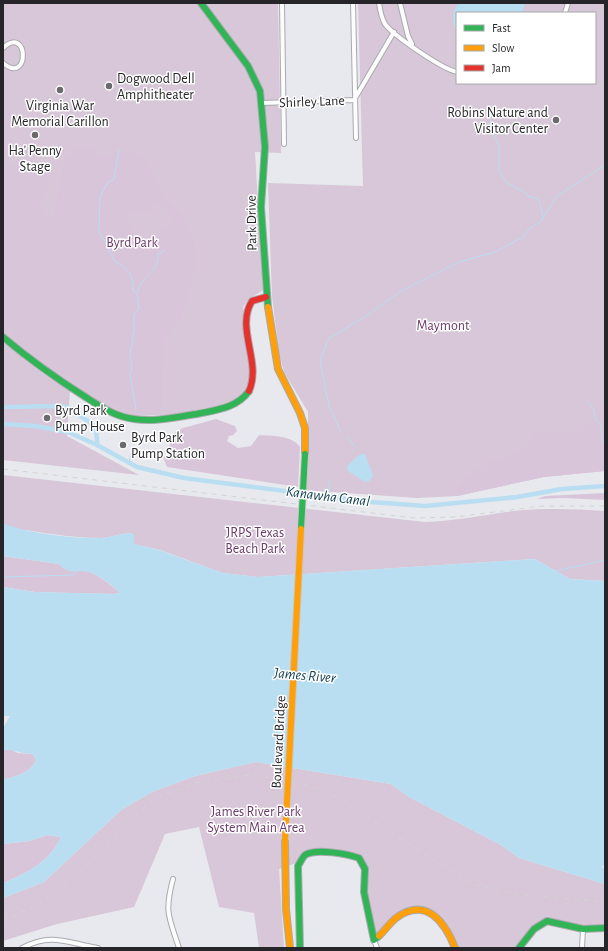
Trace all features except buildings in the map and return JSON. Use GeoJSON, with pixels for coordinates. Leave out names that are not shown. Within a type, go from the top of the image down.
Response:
{"type":"FeatureCollection","features":[{"type":"Feature","properties":{"kind":"main road","name":"Park Drive"},"geometry":{"type":"LineString","coordinates":[[202,3],[248,66],[255,79],[262,103],[265,147],[261,207],[266,297],[278,369],[304,423],[305,454]]}},
{"type":"Feature","properties":{"kind":"main road"},"geometry":{"type":"LineString","coordinates":[[3,337],[46,372],[118,415],[134,419],[155,420],[170,418],[226,408],[236,404],[246,395],[251,386],[254,374],[246,310],[252,301],[266,297]]}},
{"type":"Feature","properties":{"kind":"main road","name":"Boulevard Bridge"},"geometry":{"type":"LineString","coordinates":[[290,948],[286,902],[285,840],[305,454]]}},
{"type":"Feature","properties":{"kind":"main road"},"geometry":{"type":"LineString","coordinates":[[300,948],[298,889],[299,862],[304,856],[315,853],[350,854],[359,858],[365,869],[364,892],[374,940],[381,935],[397,918],[407,913],[419,910],[439,917],[446,926],[454,947]]}},
{"type":"Feature","properties":{"kind":"main road"},"geometry":{"type":"LineString","coordinates":[[519,948],[534,929],[547,921],[583,929],[605,928]]}},
{"type":"Feature","properties":{"kind":"street"},"geometry":{"type":"LineString","coordinates":[[282,3],[282,102],[284,144]]}},
{"type":"Feature","properties":{"kind":"street"},"geometry":{"type":"LineString","coordinates":[[353,3],[356,138]]}},
{"type":"Feature","properties":{"kind":"street"},"geometry":{"type":"LineString","coordinates":[[378,3],[385,23],[394,32],[437,64],[456,72]]}},
{"type":"Feature","properties":{"kind":"street"},"geometry":{"type":"LineString","coordinates":[[400,3],[408,36],[413,46]]}},
{"type":"Feature","properties":{"kind":"street","name":"Shirley Lane"},"geometry":{"type":"LineString","coordinates":[[262,103],[354,100],[394,32]]}},
{"type":"Feature","properties":{"kind":"street"},"geometry":{"type":"LineString","coordinates":[[3,64],[14,67],[20,64],[24,58],[23,51],[19,45],[12,43],[4,45]]}},
{"type":"Feature","properties":{"kind":"street"},"geometry":{"type":"LineString","coordinates":[[173,879],[168,901],[168,918],[180,948]]}},
{"type":"Feature","properties":{"kind":"street"},"geometry":{"type":"LineString","coordinates":[[582,948],[583,929]]}},
{"type":"Feature","properties":{"kind":"street"},"geometry":{"type":"LineString","coordinates":[[22,948],[46,939],[55,938],[98,948]]}},
{"type":"Feature","properties":{"kind":"street"},"geometry":{"type":"LineString","coordinates":[[374,940],[378,948]]}},
{"type":"Feature","properties":{"kind":"green space","name":"Byrd Park"},"geometry":{"type":"Polygon","coordinates":[[[5,3],[278,3],[281,153],[255,152],[263,290],[248,300],[243,307],[251,366],[249,382],[243,393],[231,403],[170,415],[128,416],[112,409],[47,369],[3,332],[3,5],[5,3]]]}},
{"type":"Feature","properties":{"kind":"green space","name":"Maymont"},"geometry":{"type":"Polygon","coordinates":[[[358,3],[605,3],[605,471],[544,477],[457,496],[417,498],[303,490],[308,446],[308,412],[284,372],[279,353],[272,296],[268,183],[363,186],[358,3]]]}},
{"type":"Feature","properties":{"kind":"green space"},"geometry":{"type":"Polygon","coordinates":[[[82,146],[93,148],[96,155],[139,153],[145,155],[152,175],[164,195],[183,214],[194,242],[196,264],[188,298],[181,319],[171,330],[165,342],[162,377],[162,405],[159,411],[151,414],[134,413],[103,398],[64,376],[24,348],[3,323],[3,168],[21,160],[37,161],[43,167],[49,182],[40,204],[46,213],[54,218],[65,156],[82,146]],[[155,202],[153,208],[146,215],[128,213],[127,219],[135,238],[150,238],[171,222],[173,218],[166,208],[155,202]]]}},
{"type":"Feature","properties":{"kind":"green space"},"geometry":{"type":"Polygon","coordinates":[[[3,342],[42,373],[70,391],[67,436],[139,475],[3,460],[3,342]]]}},
{"type":"Feature","properties":{"kind":"green space"},"geometry":{"type":"Polygon","coordinates":[[[605,412],[605,471],[544,477],[457,496],[454,492],[457,487],[474,471],[521,450],[526,446],[532,434],[541,430],[569,434],[575,431],[580,425],[592,422],[593,419],[605,412]]]}},
{"type":"Feature","properties":{"kind":"green space"},"geometry":{"type":"Polygon","coordinates":[[[216,419],[235,426],[237,431],[233,435],[229,436],[227,441],[238,448],[251,446],[259,435],[287,438],[296,443],[300,447],[298,487],[167,467],[163,457],[175,454],[169,449],[171,435],[183,428],[216,419]]]}},
{"type":"Feature","properties":{"kind":"green space","name":"JRPS Texas Beach Park"},"geometry":{"type":"Polygon","coordinates":[[[3,475],[425,522],[525,510],[559,509],[605,511],[605,581],[570,579],[535,559],[258,577],[223,573],[160,550],[134,544],[133,534],[124,534],[105,538],[89,538],[11,528],[3,524],[3,475]]]}},
{"type":"Feature","properties":{"kind":"green space"},"geometry":{"type":"Polygon","coordinates":[[[605,493],[605,500],[563,498],[537,499],[545,496],[605,493]]]}},
{"type":"Feature","properties":{"kind":"green space"},"geometry":{"type":"Polygon","coordinates":[[[3,556],[59,564],[72,571],[87,571],[103,579],[120,593],[35,592],[3,587],[3,556]]]}},
{"type":"Feature","properties":{"kind":"green space"},"geometry":{"type":"Polygon","coordinates":[[[9,749],[18,753],[33,754],[36,760],[27,771],[3,780],[3,750],[9,749]]]}},
{"type":"Feature","properties":{"kind":"green space","name":"James River Park System Main Area"},"geometry":{"type":"Polygon","coordinates":[[[256,762],[391,784],[409,797],[501,845],[519,858],[605,884],[605,928],[583,929],[551,921],[541,924],[519,948],[455,948],[449,931],[427,912],[407,913],[374,940],[365,873],[357,856],[315,853],[299,862],[279,869],[284,948],[259,948],[254,913],[219,907],[199,827],[165,834],[134,907],[57,924],[3,941],[3,898],[44,882],[121,810],[152,792],[195,776],[256,762]]]}},
{"type":"Feature","properties":{"kind":"green space"},"geometry":{"type":"Polygon","coordinates":[[[47,835],[61,837],[51,853],[29,871],[3,883],[3,844],[30,841],[47,835]]]}},
{"type":"Feature","properties":{"kind":"water"},"geometry":{"type":"Polygon","coordinates":[[[459,3],[525,3],[522,12],[456,12],[456,30],[453,17],[456,6],[459,3]]]}},
{"type":"Feature","properties":{"kind":"water"},"geometry":{"type":"Polygon","coordinates":[[[365,454],[373,475],[370,481],[365,482],[348,471],[347,466],[359,455],[365,454]]]}},
{"type":"Feature","properties":{"kind":"water","name":"James River"},"geometry":{"type":"Polygon","coordinates":[[[3,523],[12,527],[50,535],[105,538],[125,534],[134,534],[134,544],[159,550],[223,573],[258,577],[535,559],[570,579],[605,581],[605,864],[602,867],[605,869],[605,884],[519,858],[501,845],[409,797],[391,784],[256,762],[195,776],[152,792],[121,810],[44,882],[3,898],[3,883],[37,866],[51,853],[61,837],[47,835],[30,841],[3,844],[3,780],[27,771],[36,760],[32,754],[3,750],[3,728],[10,716],[3,716],[3,587],[35,592],[120,593],[99,576],[92,573],[68,570],[59,564],[3,556],[3,523]]]}},
{"type":"Feature","properties":{"kind":"waterway"},"geometry":{"type":"LineString","coordinates":[[484,109],[491,114]]}},
{"type":"Feature","properties":{"kind":"waterway"},"geometry":{"type":"LineString","coordinates":[[341,432],[329,406],[320,361],[328,339],[369,314],[401,291],[459,262],[495,252],[523,237],[529,229],[542,221],[543,218],[539,199],[528,196],[523,191],[507,183],[502,177],[499,168],[499,146],[490,125],[491,114],[495,110]]}},
{"type":"Feature","properties":{"kind":"waterway"},"geometry":{"type":"LineString","coordinates":[[119,150],[114,179],[108,182],[100,196],[99,232],[107,244],[114,261],[129,272],[133,282],[133,291],[137,293],[139,309],[134,315],[134,333],[132,336],[133,341],[130,353],[132,368],[130,375],[136,409]]}},
{"type":"Feature","properties":{"kind":"waterway"},"geometry":{"type":"LineString","coordinates":[[543,218],[557,196],[605,165]]}},
{"type":"Feature","properties":{"kind":"waterway"},"geometry":{"type":"LineString","coordinates":[[138,292],[141,283],[156,266],[158,254],[162,253],[164,250]]}},
{"type":"Feature","properties":{"kind":"waterway"},"geometry":{"type":"LineString","coordinates":[[587,401],[593,408],[596,420],[601,424],[602,440],[605,443]]}},
{"type":"Feature","properties":{"kind":"waterway","name":"Kanawha Canal"},"geometry":{"type":"LineString","coordinates":[[3,407],[61,406],[74,409],[78,414],[93,425],[97,436],[97,445],[137,467],[184,478],[371,502],[425,506],[517,497],[562,489],[605,486]]}},
{"type":"Feature","properties":{"kind":"waterway"},"geometry":{"type":"LineString","coordinates":[[3,424],[35,426],[68,432],[97,445]]}},
{"type":"Feature","properties":{"kind":"waterway"},"geometry":{"type":"LineString","coordinates":[[348,437],[355,447]]}},
{"type":"Feature","properties":{"kind":"waterway","name":"Kanawha Canal"},"geometry":{"type":"LineString","coordinates":[[129,462],[130,456]]}},
{"type":"Feature","properties":{"kind":"waterway"},"geometry":{"type":"LineString","coordinates":[[329,481],[330,497]]}},
{"type":"Feature","properties":{"kind":"waterway"},"geometry":{"type":"LineString","coordinates":[[556,571],[605,560]]}},
{"type":"Feature","properties":{"kind":"waterway"},"geometry":{"type":"LineString","coordinates":[[3,577],[73,575],[77,571]]}},
{"type":"Feature","properties":{"kind":"railway"},"geometry":{"type":"LineString","coordinates":[[3,469],[414,518],[455,517],[542,506],[605,506]]}},
{"type":"Feature","properties":{"kind":"railway"},"geometry":{"type":"LineString","coordinates":[[3,921],[34,906],[73,881],[129,821],[152,800],[195,783],[250,775],[298,782],[339,798],[439,864],[474,884],[513,894],[605,902]]}},
{"type":"Feature","properties":{"kind":"traffic: fast"},"geometry":{"type":"LineString","coordinates":[[201,3],[248,66],[260,91],[265,147],[261,207],[268,307]]}},
{"type":"Feature","properties":{"kind":"traffic: fast"},"geometry":{"type":"LineString","coordinates":[[3,337],[76,391],[109,411],[127,418],[158,420],[211,411],[232,405],[244,397],[249,391]]}},
{"type":"Feature","properties":{"kind":"traffic: fast"},"geometry":{"type":"LineString","coordinates":[[301,529],[305,454]]}},
{"type":"Feature","properties":{"kind":"traffic: fast"},"geometry":{"type":"LineString","coordinates":[[300,948],[298,866],[305,855],[310,853],[340,853],[359,858],[365,869],[364,892],[374,940],[379,936]]}},
{"type":"Feature","properties":{"kind":"traffic: fast"},"geometry":{"type":"LineString","coordinates":[[519,948],[534,929],[547,921],[583,929],[605,928]]}},
{"type":"Feature","properties":{"kind":"traffic: slow"},"geometry":{"type":"LineString","coordinates":[[268,307],[278,369],[300,413],[305,428],[305,454]]}},
{"type":"Feature","properties":{"kind":"traffic: slow"},"geometry":{"type":"LineString","coordinates":[[285,840],[301,529]]}},
{"type":"Feature","properties":{"kind":"traffic: slow"},"geometry":{"type":"LineString","coordinates":[[285,840],[286,909],[290,948]]}},
{"type":"Feature","properties":{"kind":"traffic: slow"},"geometry":{"type":"LineString","coordinates":[[379,936],[396,918],[407,912],[416,910],[425,911],[440,921],[446,929],[455,948]]}},
{"type":"Feature","properties":{"kind":"traffic: jam"},"geometry":{"type":"LineString","coordinates":[[249,391],[253,368],[246,322],[252,301],[266,297]]}},
{"type":"Feature","properties":{"kind":"place","name":"Dogwood Dell Amphitheater"},"geometry":{"type":"Point","coordinates":[109,86]}},
{"type":"Feature","properties":{"kind":"place","name":"Virginia War Memorial Carillon"},"geometry":{"type":"Point","coordinates":[60,90]}},
{"type":"Feature","properties":{"kind":"place","name":"Robins Nature and Visitor Center"},"geometry":{"type":"Point","coordinates":[556,120]}},
{"type":"Feature","properties":{"kind":"place","name":"Ha' Penny Stage"},"geometry":{"type":"Point","coordinates":[35,135]}},
{"type":"Feature","properties":{"kind":"place","name":"Byrd Park Pump House"},"geometry":{"type":"Point","coordinates":[47,418]}},
{"type":"Feature","properties":{"kind":"place","name":"Byrd Park Pump Station"},"geometry":{"type":"Point","coordinates":[123,445]}}]}
